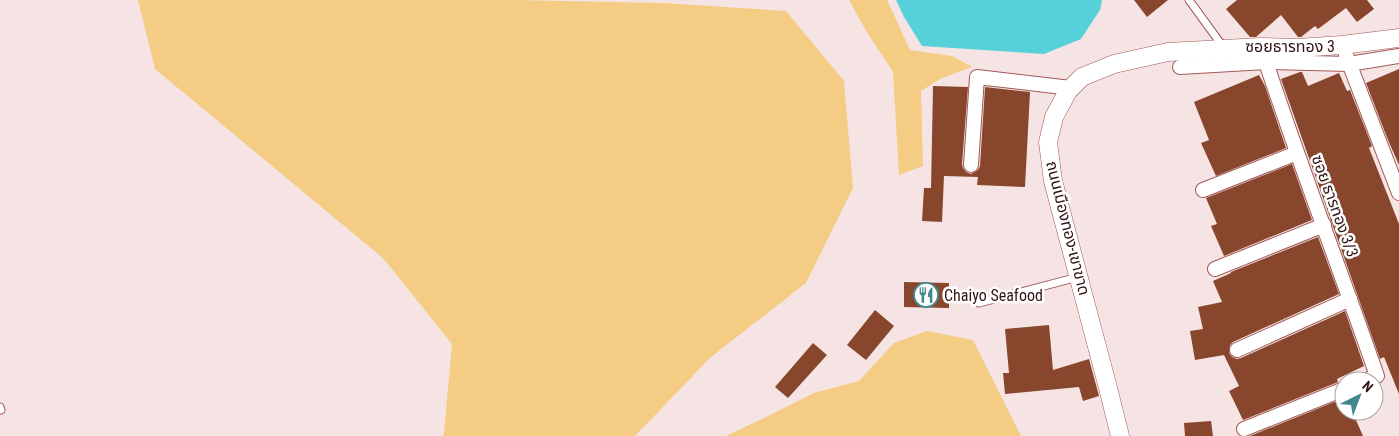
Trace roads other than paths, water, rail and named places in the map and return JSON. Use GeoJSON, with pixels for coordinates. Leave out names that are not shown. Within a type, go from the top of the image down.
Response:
{"type":"FeatureCollection","features":[{"type":"Feature","properties":{"kind":"street","name":"ถนนเมืองทอง-เขาขาด"},"geometry":{"type":"LineString","coordinates":[[1120,436],[1108,384],[1053,181],[1048,142],[1054,117],[1068,91],[1082,78],[1114,64],[1168,52],[1225,50],[1263,55],[1298,48],[1342,46],[1399,38]]}},
{"type":"Feature","properties":{"kind":"street"},"geometry":{"type":"LineString","coordinates":[[1342,46],[1396,175],[1399,193]]}},
{"type":"Feature","properties":{"kind":"street","name":"ซอยธารทอง 3"},"geometry":{"type":"LineString","coordinates":[[1180,67],[1263,55],[1349,64],[1399,56]]}},
{"type":"Feature","properties":{"kind":"street","name":"ซอย ธารทอง 3/3"},"geometry":{"type":"LineString","coordinates":[[1263,55],[1375,371]]}},
{"type":"Feature","properties":{"kind":"street"},"geometry":{"type":"LineString","coordinates":[[971,165],[977,77],[1072,88]]}},
{"type":"Feature","properties":{"kind":"street"},"geometry":{"type":"LineString","coordinates":[[1203,190],[1297,154]]}},
{"type":"Feature","properties":{"kind":"street"},"geometry":{"type":"LineString","coordinates":[[1215,269],[1324,225]]}},
{"type":"Feature","properties":{"kind":"street"},"geometry":{"type":"LineString","coordinates":[[1237,350],[1350,299]]}},
{"type":"Feature","properties":{"kind":"street"},"geometry":{"type":"LineString","coordinates":[[1244,429],[1334,393]]}},
{"type":"Feature","properties":{"kind":"lane"},"geometry":{"type":"LineString","coordinates":[[1189,0],[1225,50]]}},
{"type":"Feature","properties":{"kind":"lane"},"geometry":{"type":"LineString","coordinates":[[979,303],[1079,277]]}},
{"type":"Feature","properties":{"kind":"water"},"geometry":{"type":"Polygon","coordinates":[[[896,0],[1102,0],[1100,10],[1081,39],[1044,54],[922,46],[896,0]]]}},
{"type":"Feature","properties":{"kind":"place","name":"Chaiyo Seafood"},"geometry":{"type":"Point","coordinates":[926,295]}}]}
